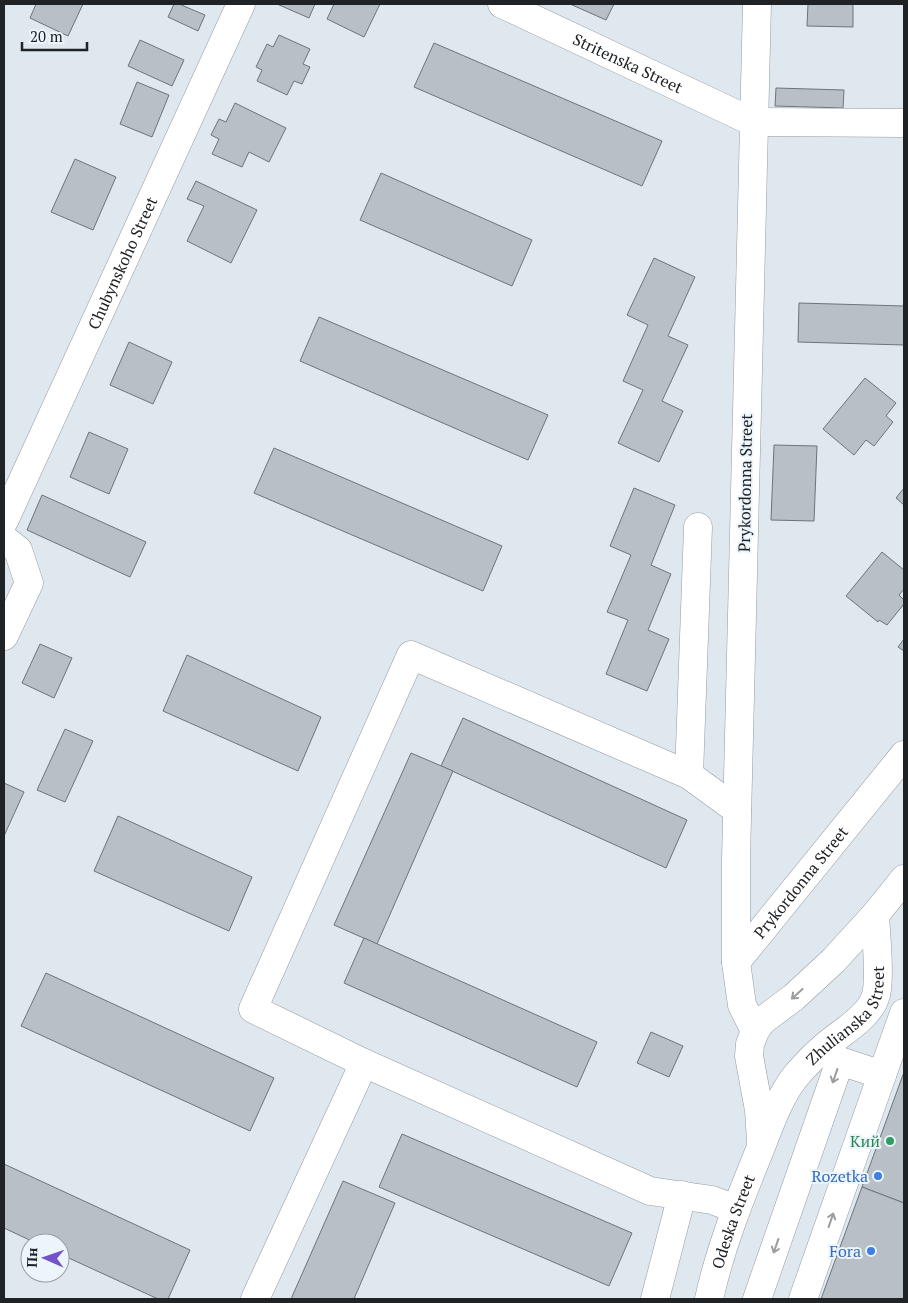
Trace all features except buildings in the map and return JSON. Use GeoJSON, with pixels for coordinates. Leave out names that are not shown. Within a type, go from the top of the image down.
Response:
{"type":"FeatureCollection","features":[{"type":"Feature","properties":{"kind":"street","name":"Chubynskoho Street"},"geometry":{"type":"LineString","coordinates":[[4,522],[240,4]]}},
{"type":"Feature","properties":{"kind":"street","name":"Stritenska Street"},"geometry":{"type":"LineString","coordinates":[[502,4],[753,122]]}},
{"type":"Feature","properties":{"kind":"street","name":"Prykordonna Street"},"geometry":{"type":"LineString","coordinates":[[755,1031],[742,1005],[736,962],[737,810],[757,4]]}},
{"type":"Feature","properties":{"kind":"street"},"geometry":{"type":"LineString","coordinates":[[753,122],[904,123]]}},
{"type":"Feature","properties":{"kind":"street"},"geometry":{"type":"LineString","coordinates":[[689,775],[698,527]]}},
{"type":"Feature","properties":{"kind":"street"},"geometry":{"type":"LineString","coordinates":[[4,539],[18,550],[29,583],[4,636]]}},
{"type":"Feature","properties":{"kind":"street"},"geometry":{"type":"LineString","coordinates":[[736,1209],[712,1200],[650,1191],[364,1063],[253,1009],[411,655],[689,775],[737,810]]}},
{"type":"Feature","properties":{"kind":"street","name":"Prykordonna Street"},"geometry":{"type":"LineString","coordinates":[[736,962],[904,755]]}},
{"type":"Feature","properties":{"kind":"street"},"geometry":{"type":"LineString","coordinates":[[762,1145],[759,1110],[749,1056],[750,1044],[755,1031],[762,1022],[794,997],[833,960],[875,915],[904,879]]}},
{"type":"Feature","properties":{"kind":"street","name":"Zhulianska Street"},"geometry":{"type":"LineString","coordinates":[[762,1145],[779,1104],[794,1078],[829,1043],[863,1016],[876,990],[875,915]]}},
{"type":"Feature","properties":{"kind":"street"},"geometry":{"type":"LineString","coordinates":[[833,960],[848,960],[862,964],[869,970],[876,990],[904,1008]]}},
{"type":"Feature","properties":{"kind":"street"},"geometry":{"type":"LineString","coordinates":[[803,1299],[904,1013]]}},
{"type":"Feature","properties":{"kind":"street"},"geometry":{"type":"LineString","coordinates":[[757,1299],[840,1061],[882,1075]]}},
{"type":"Feature","properties":{"kind":"street"},"geometry":{"type":"LineString","coordinates":[[255,1299],[364,1063]]}},
{"type":"Feature","properties":{"kind":"street"},"geometry":{"type":"LineString","coordinates":[[752,1070],[761,1078],[771,1081],[782,1082],[794,1078]]}},
{"type":"Feature","properties":{"kind":"street","name":"Odeska Street"},"geometry":{"type":"LineString","coordinates":[[709,1299],[715,1271],[736,1209],[762,1145]]}},
{"type":"Feature","properties":{"kind":"street"},"geometry":{"type":"LineString","coordinates":[[655,1299],[682,1195]]}},
{"type":"Feature","properties":{"kind":"place","name":"Кий"},"geometry":{"type":"Point","coordinates":[890,1141]}},
{"type":"Feature","properties":{"kind":"place","name":"Rozetka"},"geometry":{"type":"Point","coordinates":[878,1176]}},
{"type":"Feature","properties":{"kind":"place","name":"Fora"},"geometry":{"type":"Point","coordinates":[871,1251]}}]}
